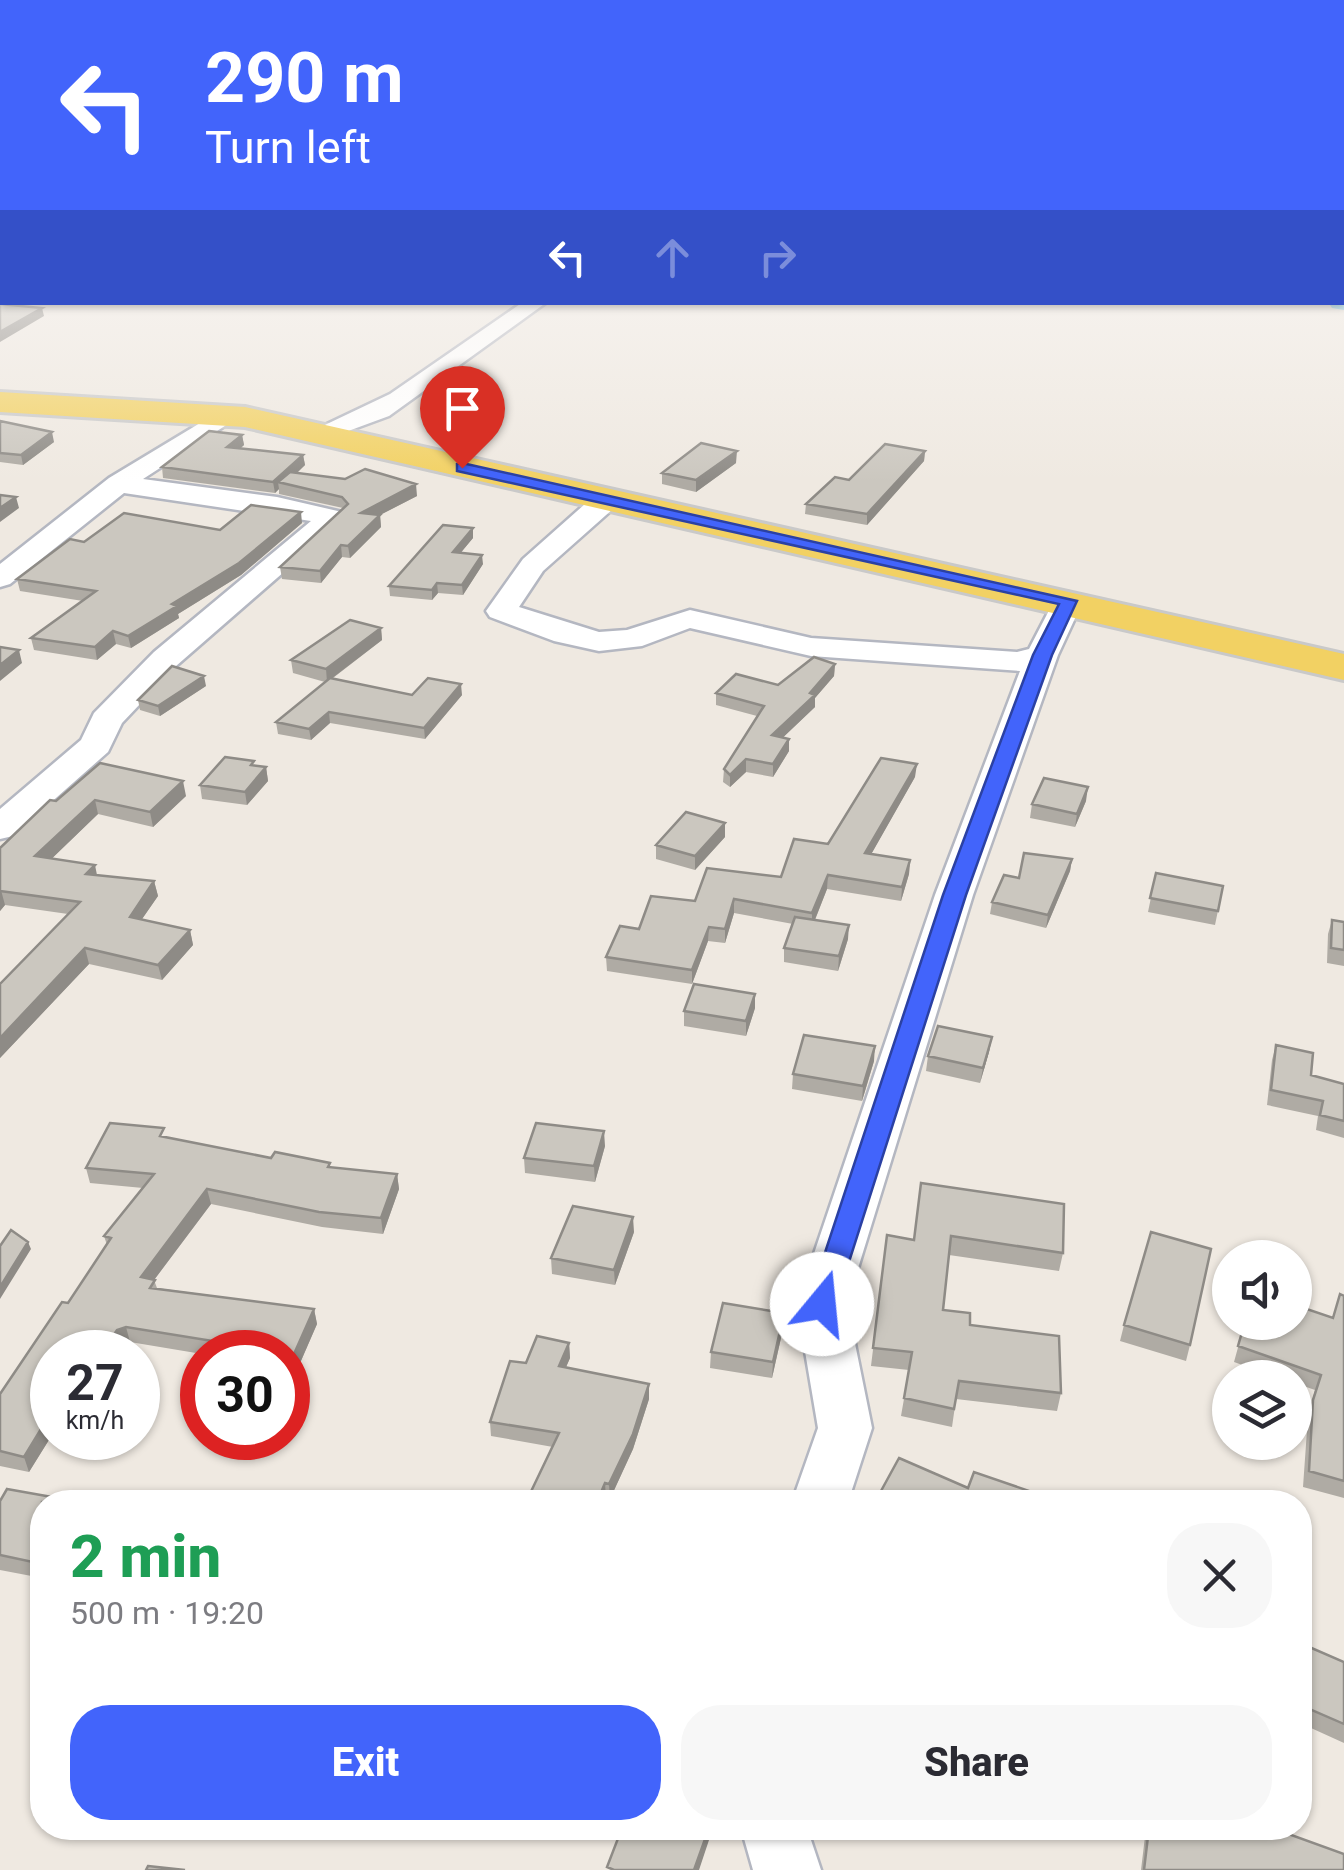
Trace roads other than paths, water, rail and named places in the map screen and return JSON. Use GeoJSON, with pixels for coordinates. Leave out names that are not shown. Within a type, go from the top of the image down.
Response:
{"type":"FeatureCollection","features":[{"type":"Feature","properties":{"kind":"main road"},"geometry":{"type":"LineString","coordinates":[[0,402],[225,415],[321,433],[604,502],[1068,601],[1344,667]]}},
{"type":"Feature","properties":{"kind":"street"},"geometry":{"type":"LineString","coordinates":[[321,433],[352,427],[425,384],[470,344],[528,308]]}},
{"type":"Feature","properties":{"kind":"street"},"geometry":{"type":"LineString","coordinates":[[0,578],[118,484],[225,415]]}},
{"type":"Feature","properties":{"kind":"street"},"geometry":{"type":"LineString","coordinates":[[0,828],[96,744],[106,720],[165,659],[332,518],[277,505],[118,484]]}},
{"type":"Feature","properties":{"kind":"street"},"geometry":{"type":"LineString","coordinates":[[604,502],[532,564],[501,611],[536,626],[610,642],[630,640],[672,620],[690,619],[811,646],[978,661],[1019,662],[1042,655]]}},
{"type":"Feature","properties":{"kind":"street"},"geometry":{"type":"LineString","coordinates":[[824,1490],[844,1428],[822,1304],[954,895],[1042,655],[1068,601]]}},
{"type":"Feature","properties":{"kind":"street"},"geometry":{"type":"LineString","coordinates":[[778,1840],[787,1870]]}}]}
